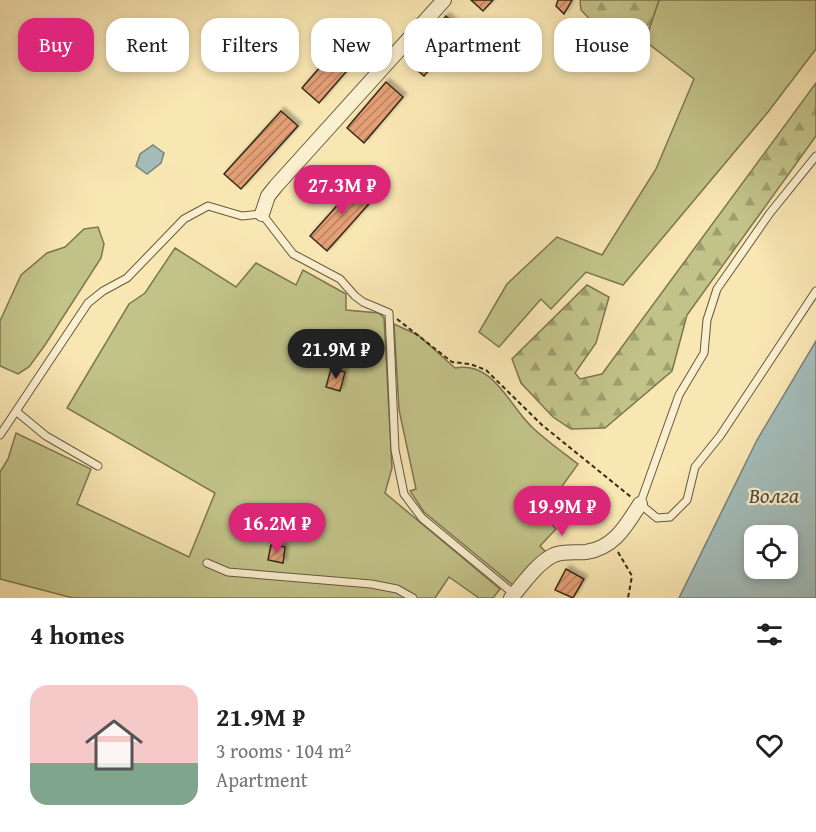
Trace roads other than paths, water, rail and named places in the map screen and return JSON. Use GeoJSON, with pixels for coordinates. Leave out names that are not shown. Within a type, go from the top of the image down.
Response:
{"type":"FeatureCollection","features":[{"type":"Feature","properties":{"kind":"street"},"geometry":{"type":"LineString","coordinates":[[262,214],[268,196],[276,186],[444,0]]}},
{"type":"Feature","properties":{"kind":"street"},"geometry":{"type":"LineString","coordinates":[[513,596],[546,559],[565,552],[600,548],[612,542],[624,530],[640,504]]}},
{"type":"Feature","properties":{"kind":"lane"},"geometry":{"type":"LineString","coordinates":[[816,156],[770,213],[717,289],[707,320],[707,341],[704,353],[679,395],[640,504],[657,518],[670,517],[687,500],[695,467],[720,436],[816,291]]}},
{"type":"Feature","properties":{"kind":"lane"},"geometry":{"type":"LineString","coordinates":[[0,435],[88,303],[140,267],[184,219],[208,206],[242,216],[262,214],[293,254],[340,279],[363,302],[389,313],[395,450],[404,494],[422,518],[513,596]]}},
{"type":"Feature","properties":{"kind":"lane"},"geometry":{"type":"LineString","coordinates":[[16,412],[63,446],[98,466]]}},
{"type":"Feature","properties":{"kind":"lane"},"geometry":{"type":"LineString","coordinates":[[207,563],[228,572],[372,584],[396,589],[413,598]]}},
{"type":"Feature","properties":{"kind":"water"},"geometry":{"type":"Polygon","coordinates":[[[153,145],[164,153],[161,163],[147,174],[136,166],[140,154],[153,145]]]}},
{"type":"Feature","properties":{"kind":"water","name":"Волга"},"geometry":{"type":"Polygon","coordinates":[[[816,341],[816,598],[679,598],[757,440],[816,341]]]}}]}
